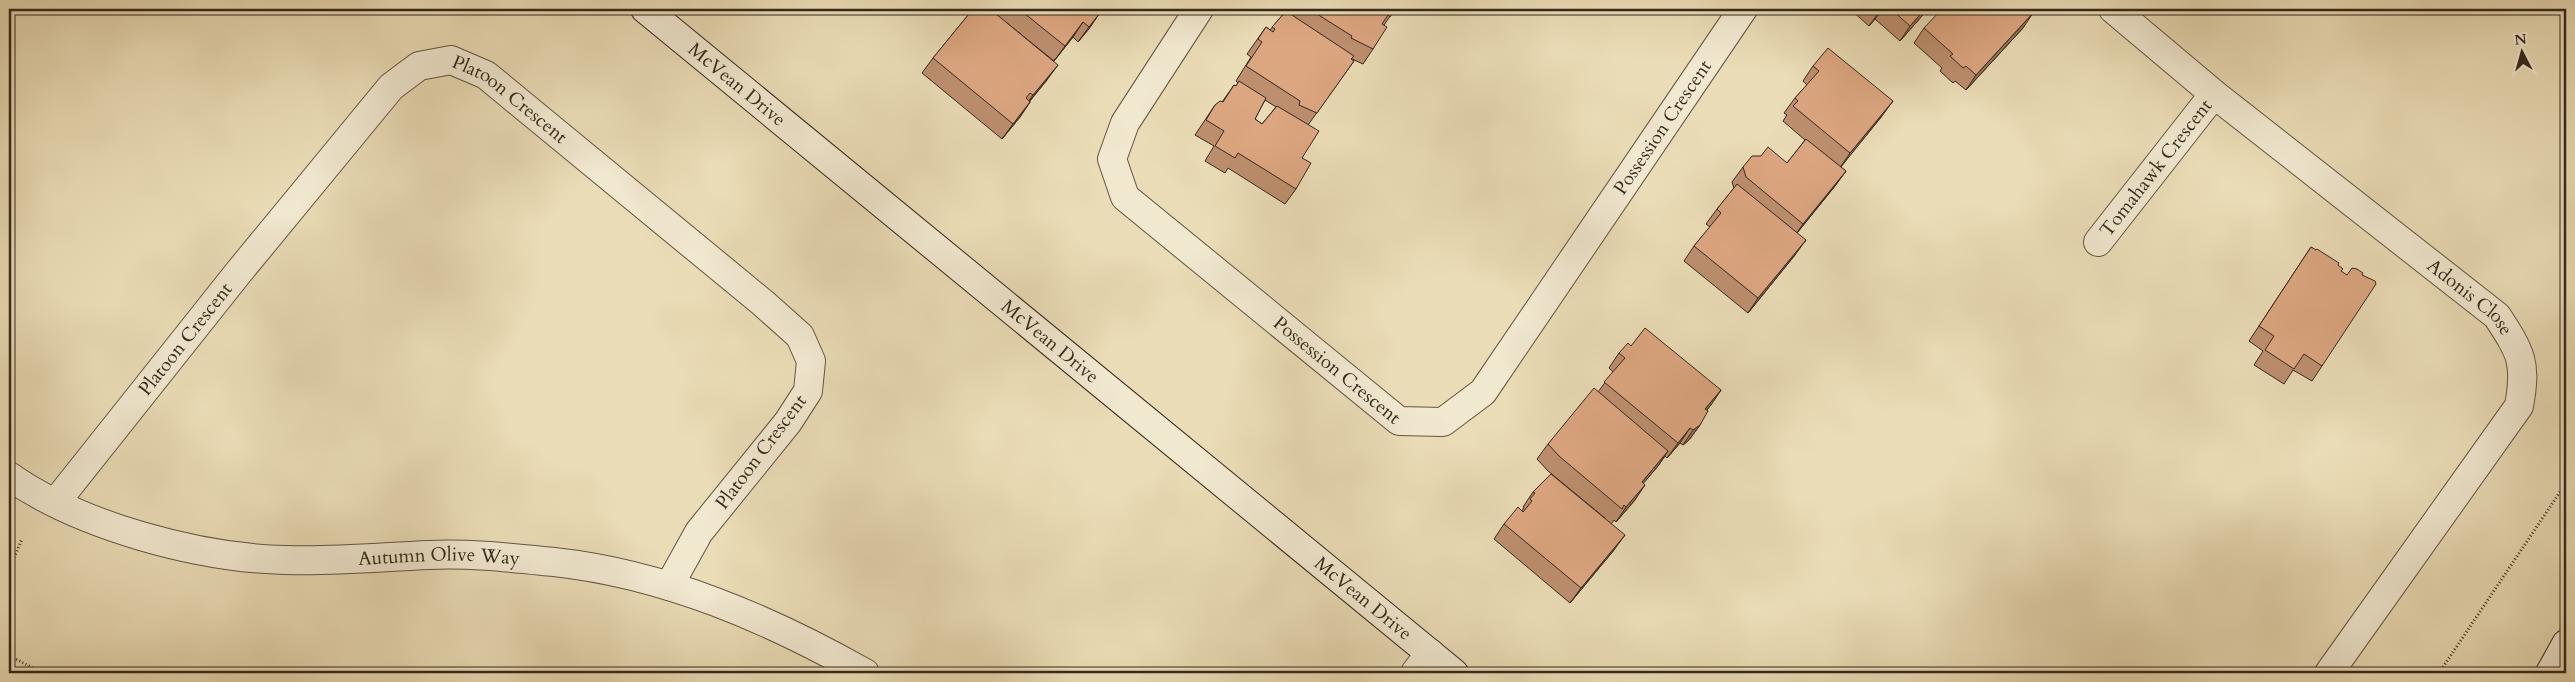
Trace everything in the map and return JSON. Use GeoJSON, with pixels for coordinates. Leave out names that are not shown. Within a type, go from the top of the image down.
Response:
{"type":"FeatureCollection","features":[{"type":"Feature","properties":{"kind":"street","name":"McVean Drive"},"geometry":{"type":"LineString","coordinates":[[645,9],[1422,663],[1454,673]]}},
{"type":"Feature","properties":{"kind":"street","name":"Possession Crescent"},"geometry":{"type":"LineString","coordinates":[[1200,9],[1125,123],[1112,159],[1125,197],[1399,421],[1444,422],[1484,392],[1743,9]]}},
{"type":"Feature","properties":{"kind":"street","name":"Adonis Close"},"geometry":{"type":"LineString","coordinates":[[2113,9],[2214,94],[2497,316],[2518,348],[2524,378],[2519,406],[2329,673]]}},
{"type":"Feature","properties":{"kind":"street","name":"Platoon Crescent"},"geometry":{"type":"LineString","coordinates":[[56,502],[238,273],[391,87],[419,66],[451,60],[486,75],[763,303],[800,336],[811,361],[808,391],[788,422],[699,532],[669,586]]}},
{"type":"Feature","properties":{"kind":"street","name":"Tomahawk Crescent"},"geometry":{"type":"LineString","coordinates":[[2098,242],[2214,94]]}},
{"type":"Feature","properties":{"kind":"street","name":"Autumn Olive Way"},"geometry":{"type":"LineString","coordinates":[[9,476],[56,502],[118,528],[215,554],[284,560],[432,555],[488,557],[556,562],[623,574],[669,586],[746,613],[808,641],[865,673]]}},
{"type":"Feature","properties":{"kind":"street"},"geometry":{"type":"LineString","coordinates":[[2550,673],[2566,644]]}},
{"type":"Feature","properties":{"kind":"path"},"geometry":{"type":"LineString","coordinates":[[2439,673],[2566,483]]}},
{"type":"Feature","properties":{"kind":"path"},"geometry":{"type":"LineString","coordinates":[[9,578],[13,560],[22,539]]}},
{"type":"Feature","properties":{"kind":"path"},"geometry":{"type":"LineString","coordinates":[[9,655],[42,673]]}},
{"type":"Feature","properties":{"kind":"building"},"geometry":{"type":"Polygon","coordinates":[[[973,9],[990,9],[1058,65],[1033,95],[1030,93],[1026,98],[1030,102],[1013,124],[933,58],[973,9]]]}},
{"type":"Feature","properties":{"kind":"building"},"geometry":{"type":"Polygon","coordinates":[[[1019,9],[1097,9],[1095,11],[1099,14],[1089,27],[1083,22],[1065,46],[1019,9]]]}},
{"type":"Feature","properties":{"kind":"building"},"geometry":{"type":"Polygon","coordinates":[[[1309,9],[1395,9],[1382,24],[1387,27],[1373,49],[1351,38],[1352,36],[1309,9]]]}},
{"type":"Feature","properties":{"kind":"building"},"geometry":{"type":"Polygon","coordinates":[[[1891,9],[1925,9],[1910,26],[1891,9]]]}},
{"type":"Feature","properties":{"kind":"building"},"geometry":{"type":"Polygon","coordinates":[[[1942,9],[2029,9],[2033,13],[1976,75],[1966,66],[1963,68],[1950,56],[1953,54],[1924,28],[1942,9]]]}},
{"type":"Feature","properties":{"kind":"building"},"geometry":{"type":"Polygon","coordinates":[[[1286,11],[1354,56],[1351,59],[1354,61],[1317,113],[1299,105],[1300,101],[1246,66],[1262,42],[1258,39],[1266,27],[1273,32],[1275,29],[1272,27],[1286,11]]]}},
{"type":"Feature","properties":{"kind":"building"},"geometry":{"type":"Polygon","coordinates":[[[1828,48],[1893,101],[1850,153],[1793,106],[1798,101],[1795,98],[1819,71],[1813,66],[1828,48]]]}},
{"type":"Feature","properties":{"kind":"building"},"geometry":{"type":"Polygon","coordinates":[[[1239,81],[1266,98],[1255,119],[1262,124],[1277,106],[1319,131],[1302,158],[1311,163],[1296,189],[1238,153],[1235,158],[1215,146],[1224,131],[1206,120],[1215,105],[1220,101],[1223,102],[1234,85],[1236,86],[1239,81]]]}},
{"type":"Feature","properties":{"kind":"building"},"geometry":{"type":"Polygon","coordinates":[[[1806,139],[1846,171],[1803,224],[1746,177],[1743,167],[1752,156],[1761,156],[1768,147],[1787,163],[1806,139]]]}},
{"type":"Feature","properties":{"kind":"building"},"geometry":{"type":"Polygon","coordinates":[[[1737,184],[1806,240],[1758,298],[1694,246],[1721,213],[1717,209],[1737,184]]]}},
{"type":"Feature","properties":{"kind":"building"},"geometry":{"type":"Polygon","coordinates":[[[2311,247],[2339,263],[2338,265],[2343,269],[2341,271],[2347,275],[2352,268],[2357,269],[2363,273],[2362,275],[2375,281],[2376,284],[2322,366],[2304,354],[2294,369],[2265,350],[2274,336],[2259,326],[2311,247]]]}},
{"type":"Feature","properties":{"kind":"building"},"geometry":{"type":"Polygon","coordinates":[[[1645,328],[1721,390],[1705,409],[1708,411],[1700,425],[1693,430],[1690,428],[1678,443],[1604,382],[1625,358],[1619,353],[1628,343],[1631,346],[1645,328]]]}},
{"type":"Feature","properties":{"kind":"building"},"geometry":{"type":"Polygon","coordinates":[[[1594,388],[1668,451],[1642,482],[1645,485],[1626,507],[1624,505],[1622,509],[1559,456],[1548,444],[1594,388]]]}},
{"type":"Feature","properties":{"kind":"building"},"geometry":{"type":"Polygon","coordinates":[[[1551,474],[1625,535],[1581,588],[1504,524],[1518,507],[1523,512],[1532,501],[1530,499],[1535,493],[1533,492],[1551,474]]]}}]}
